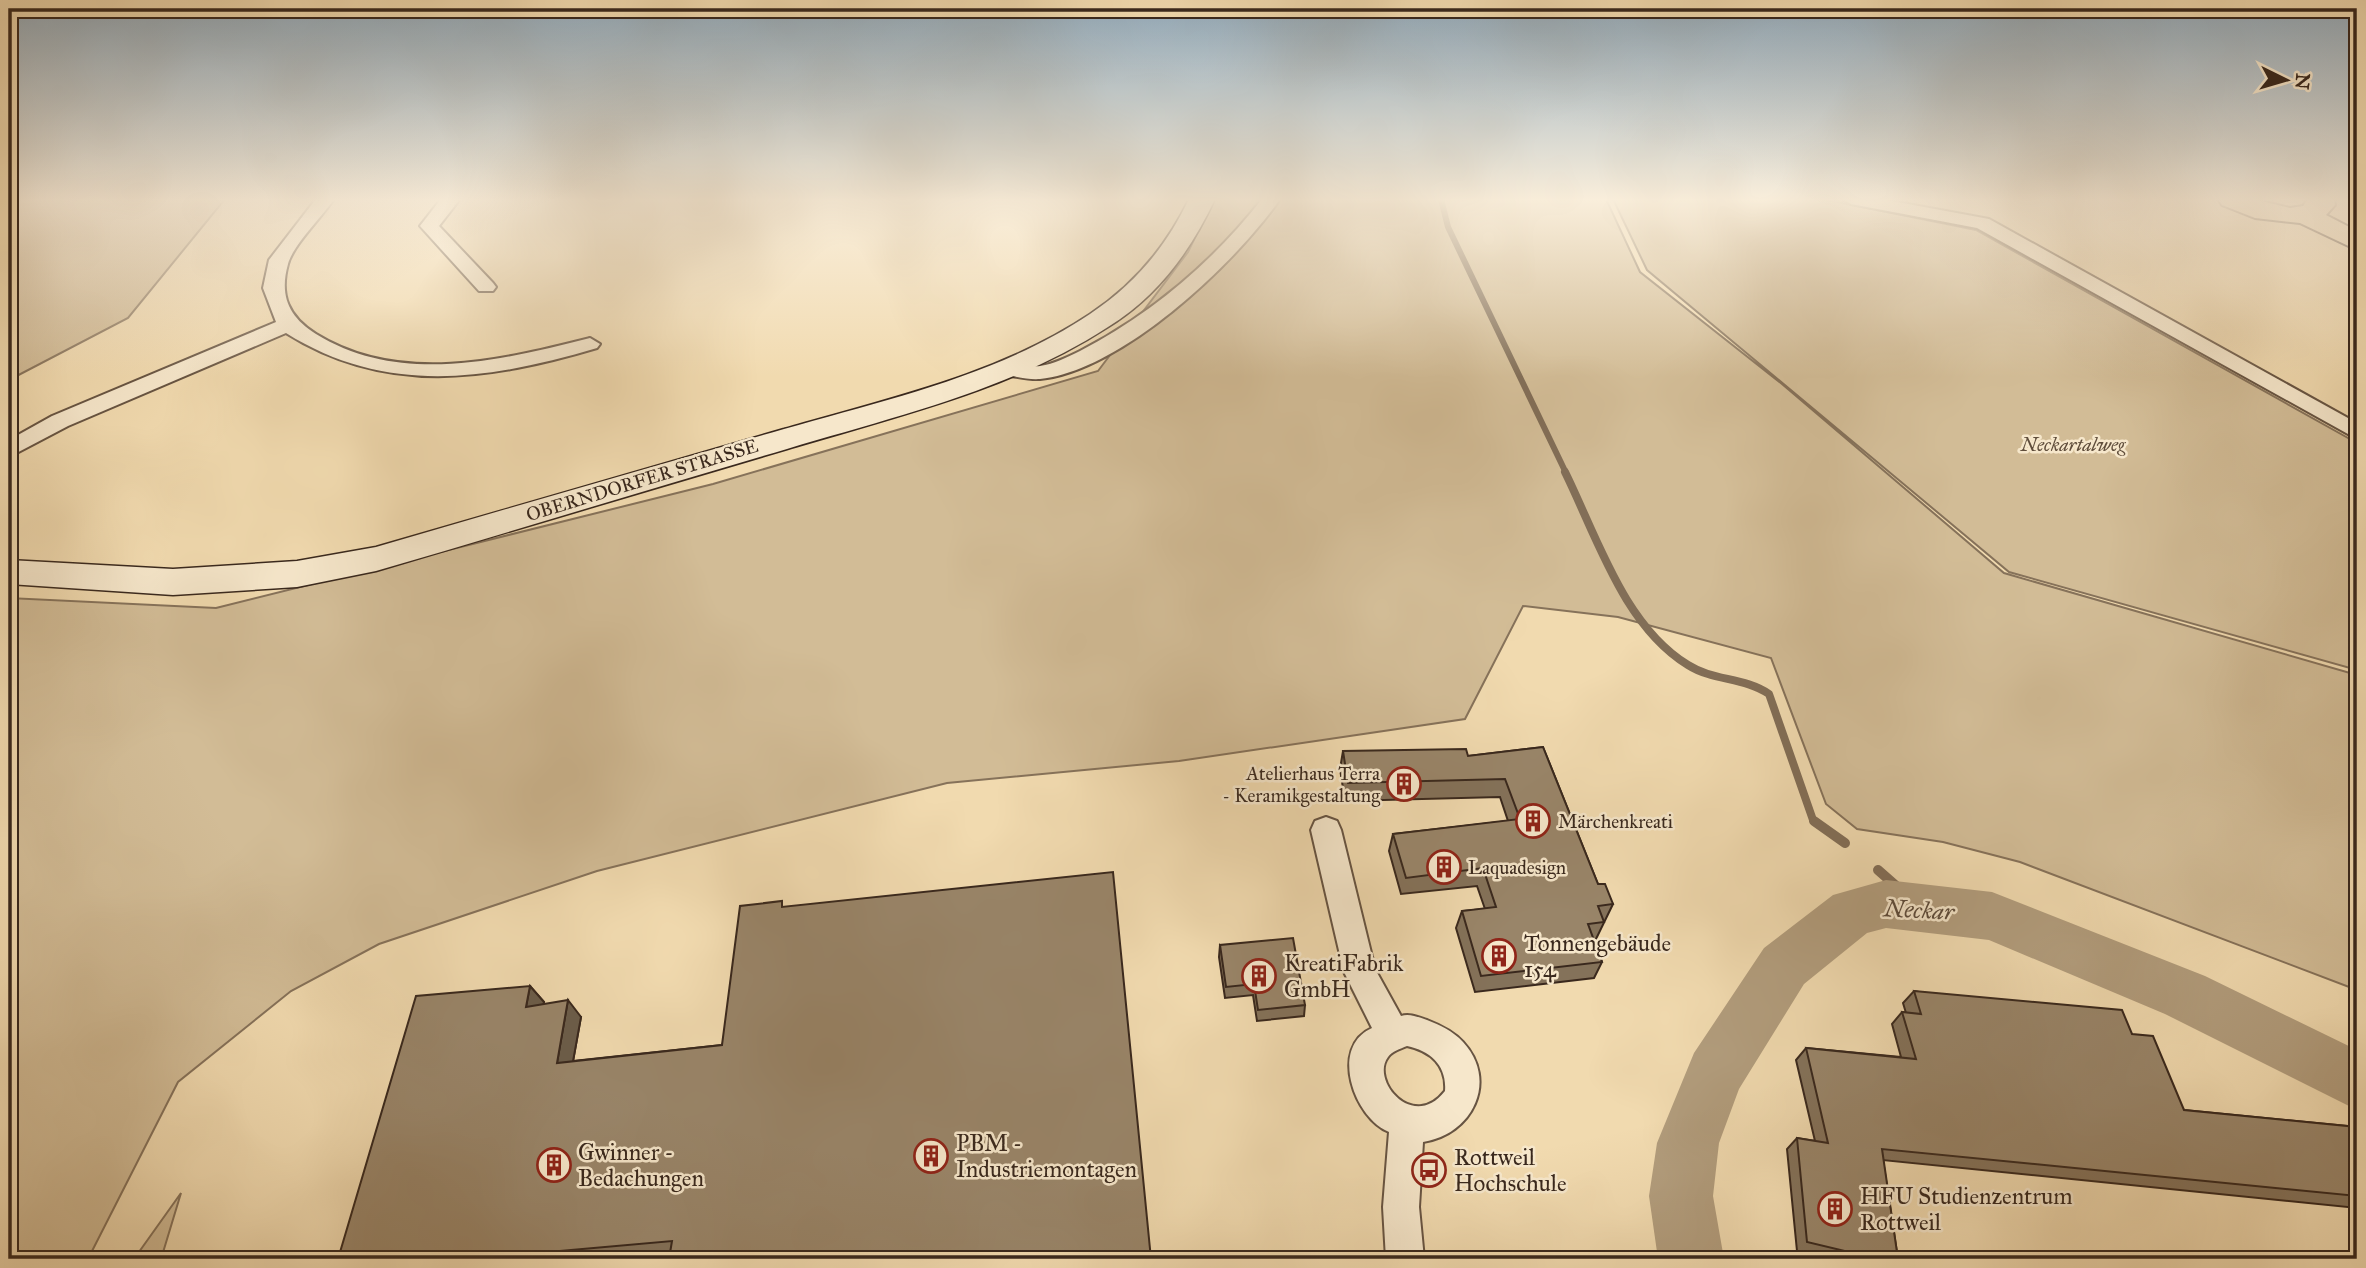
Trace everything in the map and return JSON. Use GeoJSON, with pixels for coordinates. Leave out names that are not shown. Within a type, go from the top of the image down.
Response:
{"type":"FeatureCollection","features":[{"type":"Feature","properties":{"kind":"street"},"geometry":{"type":"LineString","coordinates":[[280,258],[272,288],[287,326],[311,344],[368,365],[418,370],[504,365],[544,359],[590,344]]}},
{"type":"Feature","properties":{"kind":"street"},"geometry":{"type":"LineString","coordinates":[[459,258],[486,287]]}},
{"type":"Feature","properties":{"kind":"street","name":"OBERNDORFER STRASSE"},"geometry":{"type":"LineString","coordinates":[[9,572],[173,582],[297,574],[376,559],[954,389],[1010,369],[1106,317],[1141,289],[1165,258]]}},
{"type":"Feature","properties":{"kind":"street"},"geometry":{"type":"LineString","coordinates":[[1010,369],[1020,374],[1034,375],[1105,347],[1176,298],[1221,258]]}},
{"type":"Feature","properties":{"kind":"street"},"geometry":{"type":"LineString","coordinates":[[2045,258],[2357,432]]}},
{"type":"Feature","properties":{"kind":"street"},"geometry":{"type":"LineString","coordinates":[[9,450],[60,421],[287,326]]}},
{"type":"Feature","properties":{"kind":"street"},"geometry":{"type":"LineString","coordinates":[[1325,830],[1360,972],[1392,1033]]}},
{"type":"Feature","properties":{"kind":"street"},"geometry":{"type":"LineString","coordinates":[[1422,1032],[1437,1038],[1458,1063],[1462,1092],[1448,1115],[1422,1124],[1407,1123],[1380,1106],[1371,1094],[1366,1079],[1366,1064],[1379,1041],[1392,1033],[1422,1032]]}},
{"type":"Feature","properties":{"kind":"street"},"geometry":{"type":"LineString","coordinates":[[1405,1259],[1401,1207],[1407,1123]]}},
{"type":"Feature","properties":{"kind":"green space"},"geometry":{"type":"Polygon","coordinates":[[[9,258],[177,258],[128,318],[9,380],[9,258]]]}},
{"type":"Feature","properties":{"kind":"green space"},"geometry":{"type":"Polygon","coordinates":[[[1183,258],[1634,258],[1640,272],[1782,384],[2004,573],[2357,675],[2357,990],[2020,862],[1943,842],[1857,829],[1826,804],[1771,658],[1618,617],[1523,606],[1465,719],[1179,761],[947,783],[597,871],[379,944],[291,991],[178,1082],[88,1259],[9,1259],[9,598],[216,608],[713,484],[1098,371],[1183,258]]]}},
{"type":"Feature","properties":{"kind":"green space","name":"Neckartalweg"},"geometry":{"type":"Polygon","coordinates":[[[1641,258],[2026,258],[2357,443],[2357,670],[2009,572],[1647,270],[1641,258]]]}},
{"type":"Feature","properties":{"kind":"green space"},"geometry":{"type":"Polygon","coordinates":[[[181,1193],[161,1259],[134,1259],[181,1193]]]}},
{"type":"Feature","properties":{"kind":"building"},"geometry":{"type":"Polygon","coordinates":[[[1543,747],[1598,884],[1605,884],[1613,904],[1598,906],[1604,922],[1588,924],[1602,962],[1481,976],[1462,911],[1496,907],[1483,868],[1406,878],[1393,834],[1520,819],[1505,779],[1348,783],[1343,751],[1466,749],[1468,756],[1543,747]]]}},
{"type":"Feature","properties":{"kind":"building","name":"PBM - Industriemontagen"},"geometry":{"type":"Polygon","coordinates":[[[1113,872],[1151,1259],[669,1259],[672,1241],[515,1255],[514,1259],[462,1259],[464,1253],[409,1259],[338,1259],[416,996],[530,986],[526,1007],[568,1000],[557,1063],[722,1045],[740,906],[782,901],[782,907],[1113,872]]]}},
{"type":"Feature","properties":{"kind":"building","name":"KreatiFabrik GmbH"},"geometry":{"type":"Polygon","coordinates":[[[1293,938],[1305,1005],[1258,1010],[1254,984],[1226,987],[1220,945],[1293,938]]]}},
{"type":"Feature","properties":{"kind":"building"},"geometry":{"type":"Polygon","coordinates":[[[1914,991],[2122,1010],[2132,1034],[2153,1036],[2184,1110],[2357,1127],[2357,1196],[1882,1149],[1898,1259],[1846,1259],[1845,1251],[1807,1242],[1797,1138],[1828,1143],[1806,1048],[1916,1059],[1902,1012],[1921,1014],[1914,991]]]}},
{"type":"Feature","properties":{"kind":"waterway"},"geometry":{"type":"LineString","coordinates":[[1463,258],[1566,473]]}},
{"type":"Feature","properties":{"kind":"waterway"},"geometry":{"type":"LineString","coordinates":[[1565,472],[1614,578],[1646,628],[1688,665],[1769,694],[1813,820],[1817,823]]}},
{"type":"Feature","properties":{"kind":"waterway"},"geometry":{"type":"LineString","coordinates":[[1814,821],[1845,843]]}},
{"type":"Feature","properties":{"kind":"waterway"},"geometry":{"type":"LineString","coordinates":[[1878,870],[1920,907]]}},
{"type":"Feature","properties":{"kind":"waterway","name":"Neckar"},"geometry":{"type":"LineString","coordinates":[[1691,1259],[1681,1196],[1688,1143],[1715,1073],[1784,966],[1852,912],[1886,904],[1992,916],[2185,995],[2357,1081]]}},
{"type":"Feature","properties":{"kind":"place","name":"Atelierhaus Terra - Keramikgestaltung"},"geometry":{"type":"Point","coordinates":[1404,784]}},
{"type":"Feature","properties":{"kind":"place","name":"Märchenkreati"},"geometry":{"type":"Point","coordinates":[1533,821]}},
{"type":"Feature","properties":{"kind":"place","name":"Laquadesign"},"geometry":{"type":"Point","coordinates":[1444,867]}},
{"type":"Feature","properties":{"kind":"place","name":"Tonnengebäude 154"},"geometry":{"type":"Point","coordinates":[1499,956]}},
{"type":"Feature","properties":{"kind":"place","name":"KreatiFabrik GmbH"},"geometry":{"type":"Point","coordinates":[1259,976]}},
{"type":"Feature","properties":{"kind":"place","name":"PBM - Industriemontagen"},"geometry":{"type":"Point","coordinates":[931,1156]}},
{"type":"Feature","properties":{"kind":"place","name":"Gwinner - Bedachungen"},"geometry":{"type":"Point","coordinates":[554,1165]}},
{"type":"Feature","properties":{"kind":"place","name":"Rottweil Hochschule"},"geometry":{"type":"Point","coordinates":[1429,1170]}},
{"type":"Feature","properties":{"kind":"place","name":"HFU Studienzentrum Rottweil"},"geometry":{"type":"Point","coordinates":[1835,1209]}}]}
